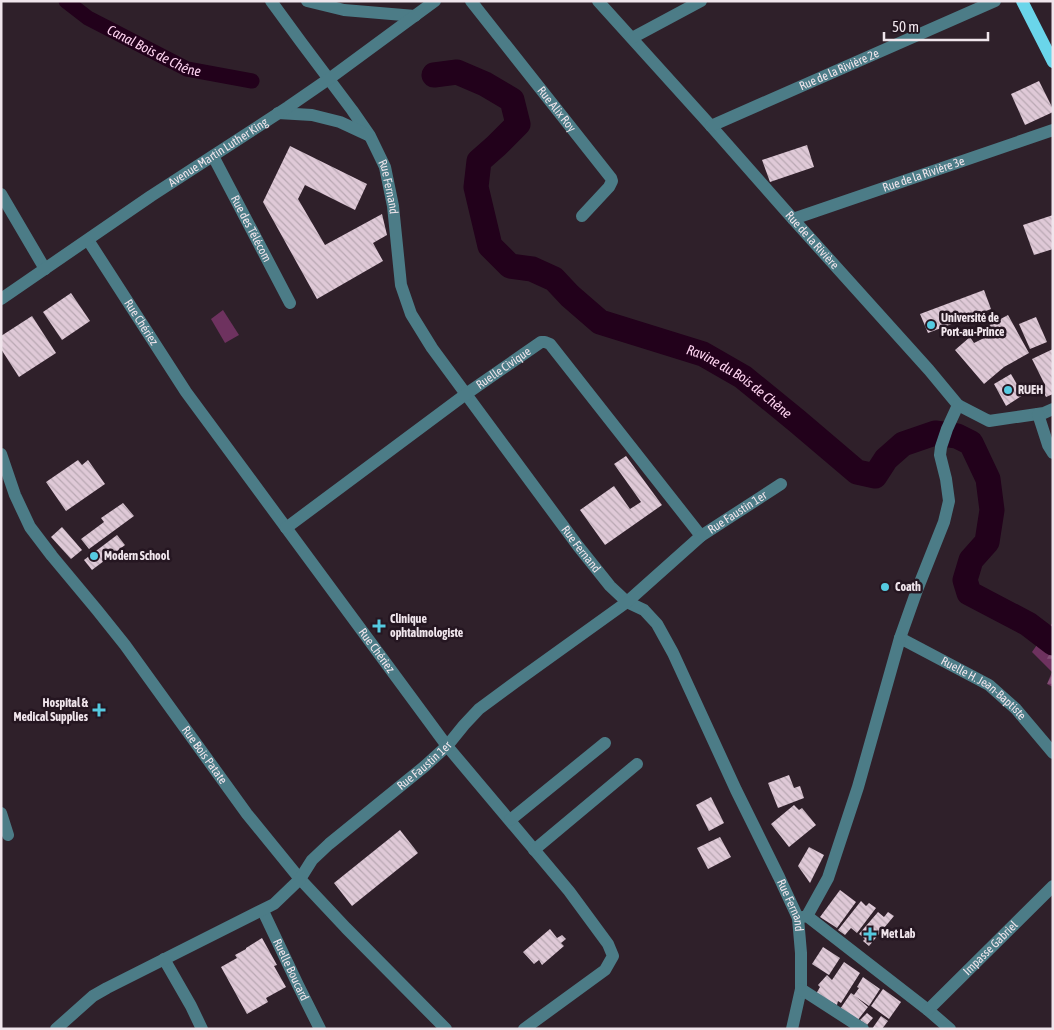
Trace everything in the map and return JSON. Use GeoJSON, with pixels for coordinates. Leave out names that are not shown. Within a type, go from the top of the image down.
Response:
{"type":"FeatureCollection","features":[{"type":"Feature","properties":{"kind":"main road"},"geometry":{"type":"LineString","coordinates":[[1022,1],[1051,55]]}},
{"type":"Feature","properties":{"kind":"street","name":"Rue Fernand"},"geometry":{"type":"LineString","coordinates":[[271,1],[370,136],[385,167],[393,206],[401,285],[411,314],[432,348],[578,546],[610,586],[627,602],[644,610],[657,624],[673,653],[736,790],[779,876],[802,917],[801,988],[792,1029]]}},
{"type":"Feature","properties":{"kind":"street"},"geometry":{"type":"LineString","coordinates":[[307,1],[344,10],[415,16]]}},
{"type":"Feature","properties":{"kind":"street","name":"Avenue Martin Luther King"},"geometry":{"type":"LineString","coordinates":[[1,299],[151,196],[329,78],[435,1]]}},
{"type":"Feature","properties":{"kind":"street","name":"Rue Alix Roy"},"geometry":{"type":"LineString","coordinates":[[471,1],[611,178],[610,187],[582,216]]}},
{"type":"Feature","properties":{"kind":"street","name":"Rue de la Rivière"},"geometry":{"type":"LineString","coordinates":[[598,1],[958,405],[989,421],[1044,413],[1053,409]]}},
{"type":"Feature","properties":{"kind":"street"},"geometry":{"type":"LineString","coordinates":[[632,38],[701,1]]}},
{"type":"Feature","properties":{"kind":"street","name":"Rue de la Rivière 2e"},"geometry":{"type":"LineString","coordinates":[[711,126],[995,1]]}},
{"type":"Feature","properties":{"kind":"street"},"geometry":{"type":"LineString","coordinates":[[278,113],[312,115],[340,122],[370,136]]}},
{"type":"Feature","properties":{"kind":"street","name":"Rue de la Rivière 3e"},"geometry":{"type":"LineString","coordinates":[[793,219],[1053,130]]}},
{"type":"Feature","properties":{"kind":"street","name":"Rue des Télécom"},"geometry":{"type":"LineString","coordinates":[[213,156],[290,303]]}},
{"type":"Feature","properties":{"kind":"street"},"geometry":{"type":"LineString","coordinates":[[1,194],[45,269]]}},
{"type":"Feature","properties":{"kind":"street","name":"Rue Chériez"},"geometry":{"type":"LineString","coordinates":[[88,240],[186,392],[447,746],[569,891],[608,944],[613,956],[605,970],[524,1029]]}},
{"type":"Feature","properties":{"kind":"street","name":"Ruelle Civique"},"geometry":{"type":"LineString","coordinates":[[286,528],[466,394],[541,342],[550,344],[701,536]]}},
{"type":"Feature","properties":{"kind":"street"},"geometry":{"type":"LineString","coordinates":[[950,1029],[928,1010],[802,917],[828,878],[858,788],[900,638],[944,522],[949,502],[940,455],[947,430],[958,405]]}},
{"type":"Feature","properties":{"kind":"street"},"geometry":{"type":"LineString","coordinates":[[1038,414],[1048,445],[1053,453]]}},
{"type":"Feature","properties":{"kind":"street","name":"Rue Bois Patate"},"geometry":{"type":"LineString","coordinates":[[1,454],[14,495],[30,527],[125,645],[247,814],[300,879],[446,1029]]}},
{"type":"Feature","properties":{"kind":"street","name":"Rue Faustin 1er"},"geometry":{"type":"LineString","coordinates":[[56,1029],[100,992],[274,904],[300,879],[312,860],[425,766],[447,746],[479,709],[627,602],[701,536],[781,484]]}},
{"type":"Feature","properties":{"kind":"street","name":"Ruelle H. Jean-Baptiste"},"geometry":{"type":"LineString","coordinates":[[900,638],[989,685],[1016,709],[1053,753]]}},
{"type":"Feature","properties":{"kind":"street"},"geometry":{"type":"LineString","coordinates":[[510,820],[605,743]]}},
{"type":"Feature","properties":{"kind":"street"},"geometry":{"type":"LineString","coordinates":[[534,850],[637,764]]}},
{"type":"Feature","properties":{"kind":"street"},"geometry":{"type":"LineString","coordinates":[[1,813],[8,836]]}},
{"type":"Feature","properties":{"kind":"street","name":"Impasse Gabriel"},"geometry":{"type":"LineString","coordinates":[[928,1010],[1053,886]]}},
{"type":"Feature","properties":{"kind":"street","name":"Ruelle Boucard"},"geometry":{"type":"LineString","coordinates":[[263,911],[320,1029]]}},
{"type":"Feature","properties":{"kind":"street"},"geometry":{"type":"LineString","coordinates":[[164,959],[202,1029]]}},
{"type":"Feature","properties":{"kind":"street"},"geometry":{"type":"LineString","coordinates":[[801,988],[863,1029]]}},
{"type":"Feature","properties":{"kind":"green space"},"geometry":{"type":"Polygon","coordinates":[[[223,310],[239,335],[225,343],[211,319],[223,310]]]}},
{"type":"Feature","properties":{"kind":"green space"},"geometry":{"type":"Polygon","coordinates":[[[1053,622],[1053,687],[1047,684],[1052,672],[1032,652],[1053,622]]]}},
{"type":"Feature","properties":{"kind":"building"},"geometry":{"type":"Polygon","coordinates":[[[1039,81],[1053,112],[1025,125],[1011,94],[1039,81]]]}},
{"type":"Feature","properties":{"kind":"building"},"geometry":{"type":"Polygon","coordinates":[[[807,145],[814,167],[770,182],[762,160],[807,145]]]}},
{"type":"Feature","properties":{"kind":"building"},"geometry":{"type":"Polygon","coordinates":[[[290,146],[367,184],[355,210],[305,185],[298,199],[325,245],[382,214],[387,235],[373,243],[383,261],[317,299],[263,202],[290,146]]]}},
{"type":"Feature","properties":{"kind":"building"},"geometry":{"type":"Polygon","coordinates":[[[1053,215],[1053,249],[1034,255],[1023,225],[1053,215]]]}},
{"type":"Feature","properties":{"kind":"building"},"geometry":{"type":"Polygon","coordinates":[[[984,290],[991,309],[928,333],[920,314],[984,290]]]}},
{"type":"Feature","properties":{"kind":"building"},"geometry":{"type":"Polygon","coordinates":[[[71,293],[90,321],[62,340],[43,312],[71,293]]]}},
{"type":"Feature","properties":{"kind":"building"},"geometry":{"type":"Polygon","coordinates":[[[1008,315],[1029,353],[1004,367],[984,384],[955,350],[970,337],[974,343],[986,337],[982,329],[1008,315]]]}},
{"type":"Feature","properties":{"kind":"building"},"geometry":{"type":"Polygon","coordinates":[[[32,316],[56,353],[19,377],[1,349],[1,336],[32,316]]]}},
{"type":"Feature","properties":{"kind":"building"},"geometry":{"type":"Polygon","coordinates":[[[1036,317],[1047,342],[1030,349],[1019,324],[1036,317]]]}},
{"type":"Feature","properties":{"kind":"building"},"geometry":{"type":"Polygon","coordinates":[[[1053,349],[1053,394],[1046,397],[1040,385],[1044,383],[1032,359],[1053,349]]]}},
{"type":"Feature","properties":{"kind":"building","name":"RUEH"},"geometry":{"type":"Polygon","coordinates":[[[1011,374],[1023,395],[1006,406],[994,384],[1011,374]]]}},
{"type":"Feature","properties":{"kind":"building"},"geometry":{"type":"Polygon","coordinates":[[[626,456],[662,505],[605,545],[580,510],[614,486],[630,509],[641,502],[614,464],[626,456]]]}},
{"type":"Feature","properties":{"kind":"building"},"geometry":{"type":"Polygon","coordinates":[[[78,460],[82,465],[88,460],[105,484],[66,511],[46,482],[78,460]]]}},
{"type":"Feature","properties":{"kind":"building"},"geometry":{"type":"Polygon","coordinates":[[[123,503],[134,516],[89,549],[81,539],[104,522],[101,518],[123,503]]]}},
{"type":"Feature","properties":{"kind":"building"},"geometry":{"type":"Polygon","coordinates":[[[62,527],[82,550],[71,559],[51,537],[62,527]]]}},
{"type":"Feature","properties":{"kind":"building"},"geometry":{"type":"Polygon","coordinates":[[[117,535],[125,545],[92,570],[84,560],[117,535]]]}},
{"type":"Feature","properties":{"kind":"building"},"geometry":{"type":"Polygon","coordinates":[[[789,775],[794,788],[800,786],[804,798],[778,808],[768,783],[789,775]]]}},
{"type":"Feature","properties":{"kind":"building"},"geometry":{"type":"Polygon","coordinates":[[[711,797],[724,823],[709,831],[696,805],[711,797]]]}},
{"type":"Feature","properties":{"kind":"building"},"geometry":{"type":"Polygon","coordinates":[[[794,805],[799,810],[802,808],[816,825],[789,847],[771,824],[794,805]]]}},
{"type":"Feature","properties":{"kind":"building"},"geometry":{"type":"Polygon","coordinates":[[[400,830],[418,853],[352,906],[334,883],[400,830]]]}},
{"type":"Feature","properties":{"kind":"building"},"geometry":{"type":"Polygon","coordinates":[[[720,837],[731,857],[708,869],[697,848],[720,837]]]}},
{"type":"Feature","properties":{"kind":"building"},"geometry":{"type":"Polygon","coordinates":[[[809,847],[824,855],[810,883],[798,866],[809,847]]]}},
{"type":"Feature","properties":{"kind":"building"},"geometry":{"type":"Polygon","coordinates":[[[840,890],[856,902],[837,928],[820,917],[840,890]]]}},
{"type":"Feature","properties":{"kind":"building"},"geometry":{"type":"Polygon","coordinates":[[[861,901],[866,906],[869,903],[876,908],[857,933],[851,928],[845,935],[838,930],[861,901]]]}},
{"type":"Feature","properties":{"kind":"building"},"geometry":{"type":"Polygon","coordinates":[[[878,912],[884,917],[888,912],[894,916],[869,946],[859,934],[878,912]]]}},
{"type":"Feature","properties":{"kind":"building"},"geometry":{"type":"Polygon","coordinates":[[[550,929],[557,938],[562,935],[566,939],[561,943],[564,946],[542,965],[539,960],[534,964],[523,952],[550,929]]]}},
{"type":"Feature","properties":{"kind":"building"},"geometry":{"type":"Polygon","coordinates":[[[262,938],[277,965],[274,966],[286,987],[266,998],[268,1002],[247,1014],[221,967],[237,958],[235,955],[262,938]]]}},
{"type":"Feature","properties":{"kind":"building"},"geometry":{"type":"Polygon","coordinates":[[[823,947],[840,958],[829,975],[812,964],[823,947]]]}},
{"type":"Feature","properties":{"kind":"building"},"geometry":{"type":"Polygon","coordinates":[[[844,962],[860,973],[841,1003],[838,1001],[837,1005],[816,994],[820,987],[818,985],[827,975],[832,980],[844,962]]]}},
{"type":"Feature","properties":{"kind":"building"},"geometry":{"type":"Polygon","coordinates":[[[863,977],[880,989],[869,1006],[855,996],[868,1007],[857,1021],[840,1009],[851,993],[854,995],[863,977]]]}},
{"type":"Feature","properties":{"kind":"building"},"geometry":{"type":"Polygon","coordinates":[[[883,989],[901,1002],[889,1019],[871,1006],[883,989]]]}},
{"type":"Feature","properties":{"kind":"building"},"geometry":{"type":"Polygon","coordinates":[[[867,1013],[873,1018],[867,1025],[860,1020],[867,1013]]]}},
{"type":"Feature","properties":{"kind":"building"},"geometry":{"type":"Polygon","coordinates":[[[881,1016],[888,1021],[882,1029],[872,1029],[881,1016]]]}},
{"type":"Feature","properties":{"kind":"waterway","name":"Canal Bois de Chêne"},"geometry":{"type":"LineString","coordinates":[[66,1],[88,18],[187,69],[252,81]]}},
{"type":"Feature","properties":{"kind":"waterway","name":"Ravine du Bois de Chêne"},"geometry":{"type":"LineString","coordinates":[[434,75],[457,72],[485,84],[512,100],[518,124],[479,161],[476,187],[490,246],[510,266],[532,269],[554,279],[600,322],[703,354],[743,377],[857,472],[875,476],[886,459],[903,444],[935,433],[957,436],[971,443],[988,479],[992,510],[987,542],[971,560],[965,580],[969,593],[1028,624],[1053,643]]}},
{"type":"Feature","properties":{"kind":"place","name":"Université de Port-au-Prince"},"geometry":{"type":"Point","coordinates":[931,325]}},
{"type":"Feature","properties":{"kind":"place","name":"RUEH"},"geometry":{"type":"Point","coordinates":[1008,390]}},
{"type":"Feature","properties":{"kind":"place","name":"Modern School"},"geometry":{"type":"Point","coordinates":[94,556]}},
{"type":"Feature","properties":{"kind":"place","name":"Coath"},"geometry":{"type":"Point","coordinates":[885,587]}},
{"type":"Feature","properties":{"kind":"place","name":"Clinique ophtalmologiste"},"geometry":{"type":"Point","coordinates":[379,626]}},
{"type":"Feature","properties":{"kind":"place","name":"Hospital & Medical Supplies"},"geometry":{"type":"Point","coordinates":[99,710]}},
{"type":"Feature","properties":{"kind":"place","name":"Met Lab"},"geometry":{"type":"Point","coordinates":[870,934]}}]}
